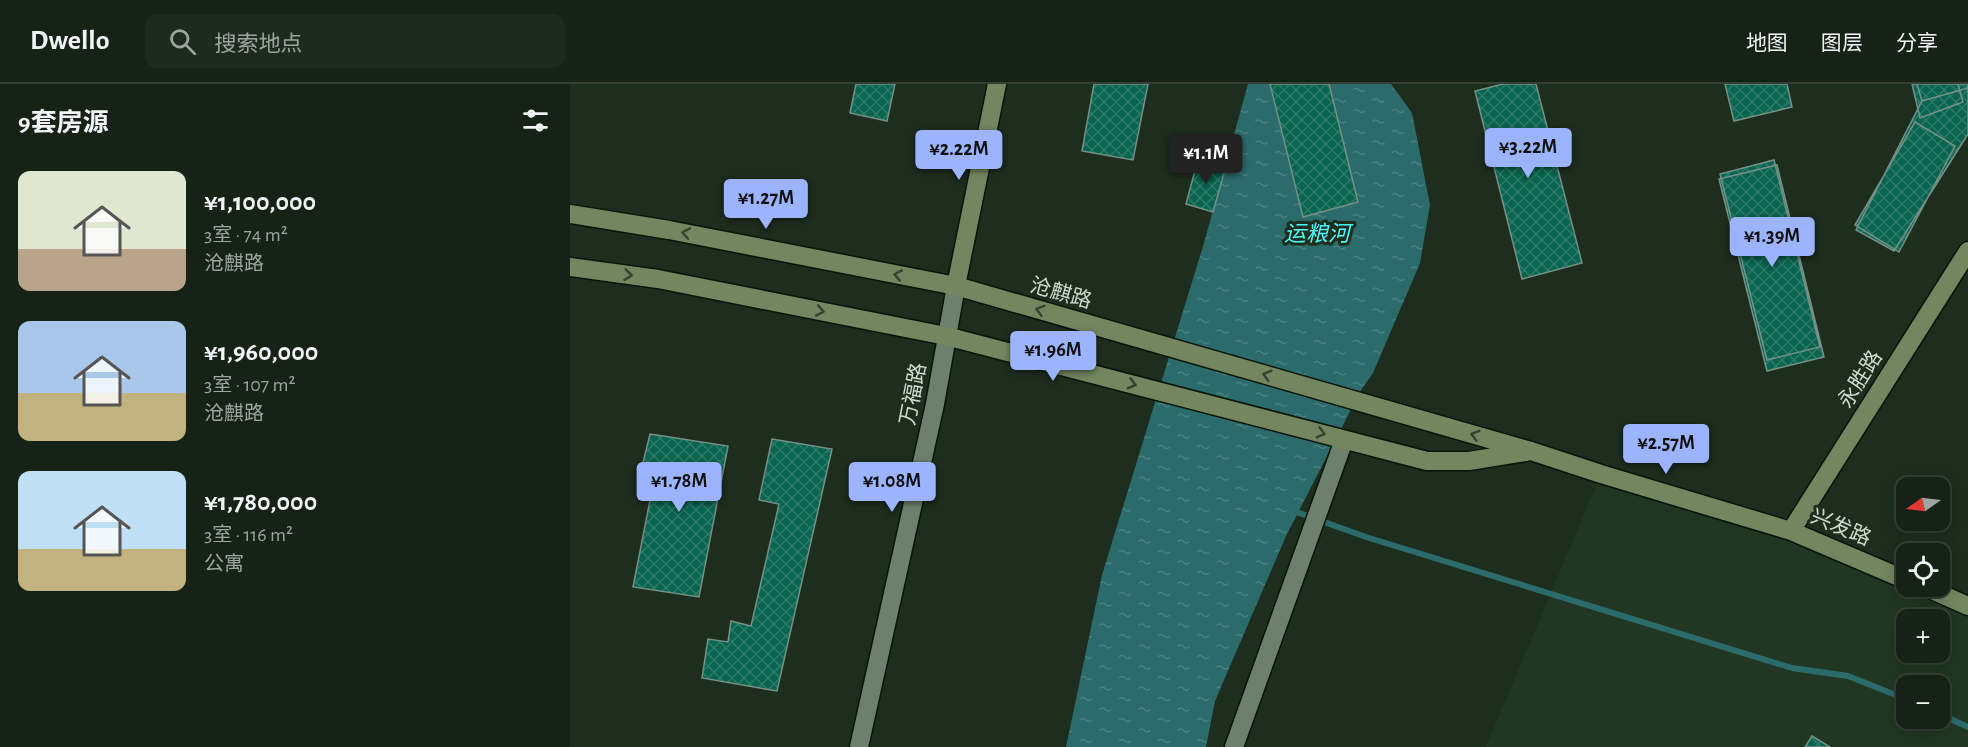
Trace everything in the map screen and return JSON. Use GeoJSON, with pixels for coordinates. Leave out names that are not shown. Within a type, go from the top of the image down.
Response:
{"type":"FeatureCollection","features":[{"type":"Feature","properties":{"kind":"main road","name":"万福路"},"geometry":{"type":"LineString","coordinates":[[956,286],[997,84]]}},
{"type":"Feature","properties":{"kind":"main road","name":"沧麒路"},"geometry":{"type":"LineString","coordinates":[[570,214],[669,230],[956,286],[1531,451],[1791,531]]}},
{"type":"Feature","properties":{"kind":"main road","name":"永胜路"},"geometry":{"type":"LineString","coordinates":[[1791,531],[1968,251]]}},
{"type":"Feature","properties":{"kind":"main road","name":"沧麒路"},"geometry":{"type":"LineString","coordinates":[[570,267],[658,279],[946,336],[1426,461],[1469,461],[1531,451]]}},
{"type":"Feature","properties":{"kind":"main road","name":"兴发路"},"geometry":{"type":"LineString","coordinates":[[1791,531],[1896,576]]}},
{"type":"Feature","properties":{"kind":"main road"},"geometry":{"type":"LineString","coordinates":[[1948,597],[1968,606]]}},
{"type":"Feature","properties":{"kind":"street","name":"万福路"},"geometry":{"type":"LineString","coordinates":[[859,747],[935,404],[956,286]]}},
{"type":"Feature","properties":{"kind":"street"},"geometry":{"type":"LineString","coordinates":[[1234,747],[1344,440]]}},
{"type":"Feature","properties":{"kind":"shaded area"},"geometry":{"type":"Polygon","coordinates":[[[1601,474],[1791,531],[1896,581],[1896,597],[1947,597],[1968,606],[1968,747],[1486,747],[1601,474]]]}},
{"type":"Feature","properties":{"kind":"water","name":"运粮河"},"geometry":{"type":"Polygon","coordinates":[[[1248,84],[1391,84],[1412,113],[1430,205],[1420,263],[1373,373],[1361,390],[1286,536],[1215,701],[1206,747],[1066,747],[1102,575],[1204,243],[1248,84]]]}},
{"type":"Feature","properties":{"kind":"building"},"geometry":{"type":"Polygon","coordinates":[[[856,84],[895,84],[887,121],[850,113],[856,84]]]}},
{"type":"Feature","properties":{"kind":"building"},"geometry":{"type":"Polygon","coordinates":[[[1094,84],[1148,84],[1133,160],[1082,151],[1094,84]]]}},
{"type":"Feature","properties":{"kind":"building"},"geometry":{"type":"Polygon","coordinates":[[[1270,84],[1329,84],[1358,202],[1303,217],[1270,84]]]}},
{"type":"Feature","properties":{"kind":"building"},"geometry":{"type":"Polygon","coordinates":[[[1503,84],[1536,84],[1582,263],[1522,279],[1475,91],[1503,84]]]}},
{"type":"Feature","properties":{"kind":"building"},"geometry":{"type":"Polygon","coordinates":[[[1725,84],[1787,84],[1792,107],[1734,121],[1725,84]]]}},
{"type":"Feature","properties":{"kind":"building"},"geometry":{"type":"Polygon","coordinates":[[[1912,84],[1958,84],[1963,102],[1920,118],[1912,84]]]}},
{"type":"Feature","properties":{"kind":"building"},"geometry":{"type":"Polygon","coordinates":[[[1917,84],[1967,84],[1968,88],[1922,101],[1917,84]]]}},
{"type":"Feature","properties":{"kind":"building"},"geometry":{"type":"Polygon","coordinates":[[[1968,88],[1968,134],[1894,251],[1856,230],[1922,101],[1968,88]]]}},
{"type":"Feature","properties":{"kind":"building"},"geometry":{"type":"Polygon","coordinates":[[[1915,122],[1955,146],[1899,252],[1855,225],[1915,122]]]}},
{"type":"Feature","properties":{"kind":"building"},"geometry":{"type":"Polygon","coordinates":[[[1198,159],[1226,166],[1213,212],[1186,204],[1198,159]]]}},
{"type":"Feature","properties":{"kind":"building"},"geometry":{"type":"Polygon","coordinates":[[[1774,160],[1820,347],[1767,360],[1720,174],[1774,160]]]}},
{"type":"Feature","properties":{"kind":"building"},"geometry":{"type":"Polygon","coordinates":[[[1777,165],[1824,357],[1767,371],[1719,179],[1777,165]]]}},
{"type":"Feature","properties":{"kind":"building"},"geometry":{"type":"Polygon","coordinates":[[[650,434],[728,446],[699,597],[633,587],[654,480],[639,479],[650,434]]]}},
{"type":"Feature","properties":{"kind":"building"},"geometry":{"type":"Polygon","coordinates":[[[772,439],[832,449],[777,691],[702,678],[708,639],[728,642],[731,621],[751,626],[779,504],[759,500],[772,439]]]}},
{"type":"Feature","properties":{"kind":"building"},"geometry":{"type":"Polygon","coordinates":[[[1812,736],[1830,747],[1805,747],[1812,736]]]}},
{"type":"Feature","properties":{"kind":"waterway"},"geometry":{"type":"LineString","coordinates":[[1291,510],[1366,537],[1792,668],[1848,676],[1896,695]]}},
{"type":"Feature","properties":{"kind":"waterway"},"geometry":{"type":"LineString","coordinates":[[1950,719],[1968,727]]}}]}
